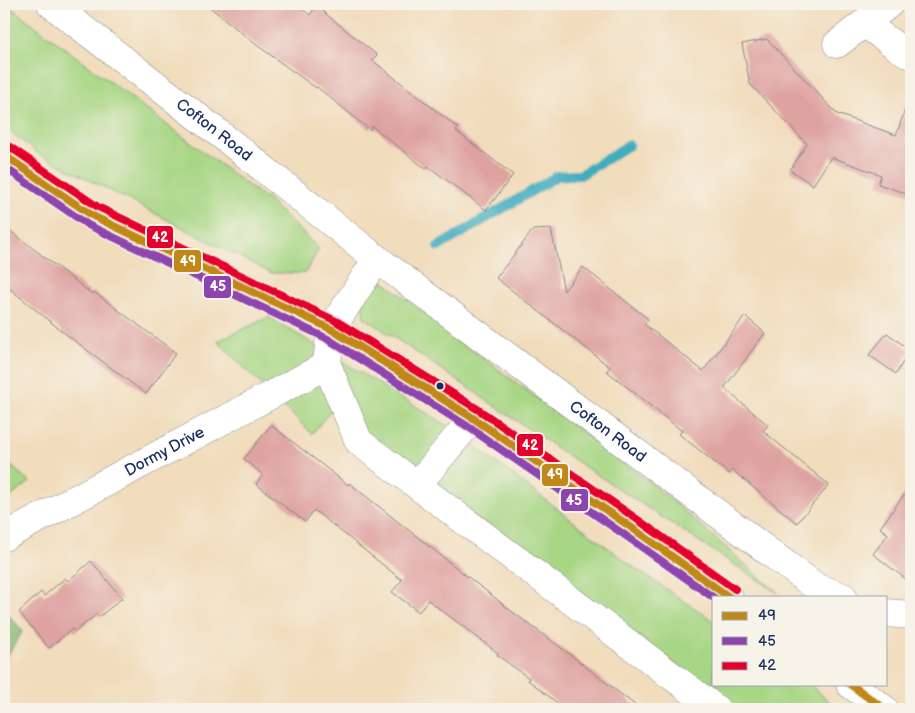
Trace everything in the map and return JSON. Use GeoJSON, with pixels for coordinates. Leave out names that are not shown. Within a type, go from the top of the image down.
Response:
{"type":"FeatureCollection","features":[{"type":"Feature","properties":{"kind":"street","name":"Cofton Road"},"geometry":{"type":"LineString","coordinates":[[51,4],[225,138],[377,259],[816,586],[841,596]]}},
{"type":"Feature","properties":{"kind":"street"},"geometry":{"type":"LineString","coordinates":[[837,44],[889,4]]}},
{"type":"Feature","properties":{"kind":"street"},"geometry":{"type":"LineString","coordinates":[[864,23],[911,55]]}},
{"type":"Feature","properties":{"kind":"street"},"geometry":{"type":"LineString","coordinates":[[4,156],[93,216],[331,328],[473,418],[728,596]]}},
{"type":"Feature","properties":{"kind":"street"},"geometry":{"type":"LineString","coordinates":[[377,259],[331,328],[328,366],[359,442],[716,709]]}},
{"type":"Feature","properties":{"kind":"street","name":"Dormy Drive"},"geometry":{"type":"LineString","coordinates":[[4,537],[328,366]]}},
{"type":"Feature","properties":{"kind":"street"},"geometry":{"type":"LineString","coordinates":[[417,485],[473,418]]}},
{"type":"Feature","properties":{"kind":"street"},"geometry":{"type":"LineString","coordinates":[[888,613],[911,615]]}},
{"type":"Feature","properties":{"kind":"street"},"geometry":{"type":"LineString","coordinates":[[853,686],[884,709]]}},
{"type":"Feature","properties":{"kind":"green space"},"geometry":{"type":"Polygon","coordinates":[[[4,4],[270,202],[319,249],[305,273],[271,273],[39,154],[4,127],[4,4]]]}},
{"type":"Feature","properties":{"kind":"green space"},"geometry":{"type":"Polygon","coordinates":[[[384,282],[655,486],[778,593],[573,459],[364,317],[362,298],[373,286],[384,282]]]}},
{"type":"Feature","properties":{"kind":"green space"},"geometry":{"type":"Polygon","coordinates":[[[269,317],[448,426],[636,569],[712,620],[712,686],[811,686],[838,709],[735,709],[633,632],[330,411],[312,434],[217,341],[269,317]]]}},
{"type":"Feature","properties":{"kind":"green space"},"geometry":{"type":"Polygon","coordinates":[[[4,460],[30,482],[4,502],[4,460]]]}},
{"type":"Feature","properties":{"kind":"green space"},"geometry":{"type":"Polygon","coordinates":[[[4,610],[23,631],[4,661],[4,610]]]}},
{"type":"Feature","properties":{"kind":"building"},"geometry":{"type":"Polygon","coordinates":[[[206,4],[295,4],[310,15],[316,6],[377,55],[372,60],[458,128],[456,131],[513,175],[486,210],[428,166],[426,169],[372,126],[370,130],[317,87],[258,46],[206,4]]]}},
{"type":"Feature","properties":{"kind":"building"},"geometry":{"type":"Polygon","coordinates":[[[767,39],[837,114],[896,135],[908,102],[911,102],[911,195],[878,184],[881,175],[831,157],[813,185],[790,170],[807,144],[750,84],[742,44],[767,39]]]}},
{"type":"Feature","properties":{"kind":"building"},"geometry":{"type":"Polygon","coordinates":[[[4,226],[92,294],[94,292],[176,353],[146,394],[63,332],[4,284],[4,226]]]}},
{"type":"Feature","properties":{"kind":"building"},"geometry":{"type":"Polygon","coordinates":[[[551,229],[564,291],[583,267],[648,319],[644,324],[703,371],[745,316],[765,333],[724,388],[768,425],[763,431],[829,485],[797,523],[732,470],[729,474],[679,434],[682,431],[607,371],[610,367],[496,278],[533,230],[551,229]]]}},
{"type":"Feature","properties":{"kind":"building"},"geometry":{"type":"Polygon","coordinates":[[[887,333],[910,350],[896,374],[869,355],[887,333]]]}},
{"type":"Feature","properties":{"kind":"building"},"geometry":{"type":"Polygon","coordinates":[[[271,425],[348,485],[349,483],[640,709],[565,709],[528,680],[529,678],[497,655],[498,653],[428,600],[419,612],[392,592],[402,580],[314,510],[305,522],[256,484],[263,475],[244,459],[271,425]]]}},
{"type":"Feature","properties":{"kind":"building"},"geometry":{"type":"Polygon","coordinates":[[[911,485],[911,583],[873,554],[888,534],[880,528],[911,485]]]}},
{"type":"Feature","properties":{"kind":"building"},"geometry":{"type":"Polygon","coordinates":[[[91,561],[122,598],[99,617],[97,614],[75,632],[72,629],[49,648],[19,612],[41,592],[44,596],[65,578],[68,581],[91,561]]]}},
{"type":"Feature","properties":{"kind":"waterway"},"geometry":{"type":"LineString","coordinates":[[438,247],[557,176],[580,175],[629,145]]}},
{"type":"Feature","properties":{"kind":"transit line","name":"42"},"geometry":{"type":"LineString","coordinates":[[10,147],[98,207],[336,321],[479,410],[735,589]]}},
{"type":"Feature","properties":{"kind":"transit line","name":"49"},"geometry":{"type":"LineString","coordinates":[[4,155],[93,216],[331,329],[473,418],[728,596]]}},
{"type":"Feature","properties":{"kind":"transit line","name":"45"},"geometry":{"type":"LineString","coordinates":[[4,167],[88,225],[326,338],[467,426],[712,597]]}},
{"type":"Feature","properties":{"kind":"transit line","name":"49"},"geometry":{"type":"LineString","coordinates":[[853,686],[884,709]]}}]}
